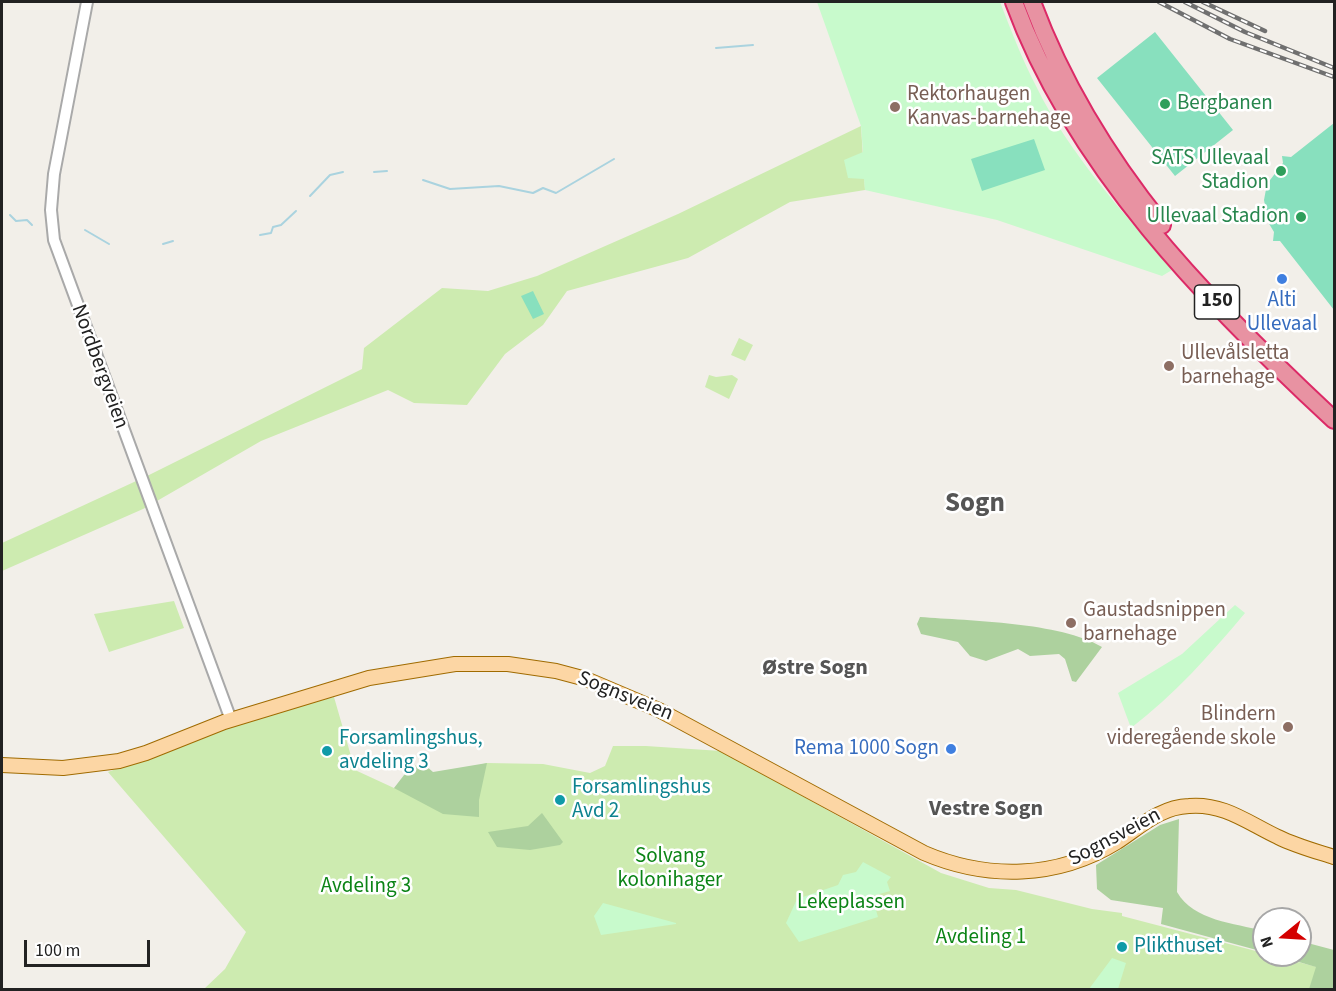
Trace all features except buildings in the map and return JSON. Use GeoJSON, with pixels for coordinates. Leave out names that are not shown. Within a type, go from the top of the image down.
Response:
{"type":"FeatureCollection","features":[{"type":"Feature","properties":{"kind":"highway"},"geometry":{"type":"LineString","coordinates":[[1004,2],[1047,100],[1060,120],[1108,175]]}},
{"type":"Feature","properties":{"kind":"highway","name":"150"},"geometry":{"type":"LineString","coordinates":[[1014,2],[1049,82],[1078,134],[1108,175],[1160,239],[1229,316],[1335,420]]}},
{"type":"Feature","properties":{"kind":"highway","name":"150"},"geometry":{"type":"LineString","coordinates":[[1032,2],[1048,41],[1084,112],[1135,189],[1168,232],[1287,362],[1335,406]]}},
{"type":"Feature","properties":{"kind":"highway"},"geometry":{"type":"LineString","coordinates":[[1042,2],[1066,57],[1135,189]]}},
{"type":"Feature","properties":{"kind":"main road","name":"Sognsveien"},"geometry":{"type":"LineString","coordinates":[[2,765],[63,768],[111,762],[146,753],[231,720],[349,683],[425,668],[492,663],[556,671],[621,693],[700,730],[924,853],[961,867],[990,872],[1032,871],[1063,866],[1107,847],[1160,813],[1184,806],[1212,807],[1234,813],[1290,842],[1335,857]]}},
{"type":"Feature","properties":{"kind":"street","name":"Nordbergveien"},"geometry":{"type":"LineString","coordinates":[[87,2],[54,174],[52,229],[71,292],[231,720]]}},
{"type":"Feature","properties":{"kind":"green space"},"geometry":{"type":"Polygon","coordinates":[[[817,2],[1000,2],[1031,76],[1064,135],[1098,182],[1172,270],[1162,276],[997,220],[865,190],[864,179],[848,178],[844,160],[863,152],[861,126],[817,2]]]}},
{"type":"Feature","properties":{"kind":"green space","name":"Bergbanen"},"geometry":{"type":"Polygon","coordinates":[[[1155,32],[1233,130],[1175,176],[1097,78],[1155,32]]]}},
{"type":"Feature","properties":{"kind":"green space","name":"Ullevaal Stadion"},"geometry":{"type":"Polygon","coordinates":[[[1334,123],[1334,310],[1280,241],[1273,241],[1274,232],[1268,222],[1264,200],[1267,184],[1283,163],[1282,156],[1291,157],[1334,123]]]}},
{"type":"Feature","properties":{"kind":"green space"},"geometry":{"type":"Polygon","coordinates":[[[861,126],[865,190],[790,202],[688,258],[567,291],[543,325],[505,354],[467,405],[414,403],[388,390],[261,441],[143,509],[2,571],[2,543],[147,476],[362,369],[364,348],[442,288],[488,291],[537,276],[678,214],[861,126]]]}},
{"type":"Feature","properties":{"kind":"green space"},"geometry":{"type":"Polygon","coordinates":[[[1034,139],[1045,170],[982,191],[971,159],[1034,139]]]}},
{"type":"Feature","properties":{"kind":"green space"},"geometry":{"type":"Polygon","coordinates":[[[533,291],[544,314],[533,319],[521,296],[533,291]]]}},
{"type":"Feature","properties":{"kind":"green space"},"geometry":{"type":"Polygon","coordinates":[[[739,338],[753,345],[745,361],[731,355],[739,338]]]}},
{"type":"Feature","properties":{"kind":"green space"},"geometry":{"type":"Polygon","coordinates":[[[709,375],[716,377],[732,375],[738,379],[729,399],[705,387],[709,375]]]}},
{"type":"Feature","properties":{"kind":"green space"},"geometry":{"type":"Polygon","coordinates":[[[174,601],[184,628],[109,652],[94,614],[174,601]]]}},
{"type":"Feature","properties":{"kind":"green space"},"geometry":{"type":"Polygon","coordinates":[[[1235,605],[1245,613],[1232,629],[1177,688],[1131,728],[1118,693],[1182,654],[1235,605]]]}},
{"type":"Feature","properties":{"kind":"green space"},"geometry":{"type":"Polygon","coordinates":[[[920,617],[1039,628],[1063,632],[1102,647],[1076,682],[1072,681],[1065,659],[1059,654],[1030,656],[1018,649],[986,661],[970,656],[958,642],[921,634],[917,624],[920,617]]]}},
{"type":"Feature","properties":{"kind":"green space","name":"Solvang kolonihager"},"geometry":{"type":"Polygon","coordinates":[[[334,697],[355,770],[394,788],[487,763],[543,764],[590,773],[605,766],[613,746],[721,751],[941,873],[989,888],[1016,890],[1092,909],[1122,913],[1122,916],[1252,950],[1252,967],[1317,967],[1309,990],[204,989],[225,969],[246,932],[108,772],[230,725],[334,697]]]}},
{"type":"Feature","properties":{"kind":"green space"},"geometry":{"type":"Polygon","coordinates":[[[487,763],[479,800],[479,817],[443,814],[394,788],[411,766],[425,765],[433,772],[487,763]]]}},
{"type":"Feature","properties":{"kind":"green space"},"geometry":{"type":"Polygon","coordinates":[[[542,813],[563,842],[560,845],[530,850],[497,847],[488,832],[528,826],[542,813]]]}},
{"type":"Feature","properties":{"kind":"green space"},"geometry":{"type":"Polygon","coordinates":[[[1179,819],[1177,892],[1184,902],[1204,915],[1252,928],[1252,949],[1161,924],[1163,908],[1111,900],[1097,889],[1096,865],[1160,825],[1179,819]]]}},
{"type":"Feature","properties":{"kind":"green space","name":"Lekeplassen"},"geometry":{"type":"Polygon","coordinates":[[[863,862],[891,877],[887,882],[890,891],[872,896],[878,917],[799,942],[786,923],[797,899],[838,885],[843,875],[856,872],[863,862]]]}},
{"type":"Feature","properties":{"kind":"green space"},"geometry":{"type":"Polygon","coordinates":[[[603,903],[676,924],[601,935],[594,916],[603,903]]]}},
{"type":"Feature","properties":{"kind":"green space"},"geometry":{"type":"Polygon","coordinates":[[[1312,944],[1334,950],[1334,989],[1309,989],[1316,967],[1312,966],[1312,944]]]}},
{"type":"Feature","properties":{"kind":"green space"},"geometry":{"type":"Polygon","coordinates":[[[1112,958],[1126,963],[1118,989],[1089,989],[1112,958]]]}},
{"type":"Feature","properties":{"kind":"waterway"},"geometry":{"type":"LineString","coordinates":[[716,48],[753,45]]}},
{"type":"Feature","properties":{"kind":"waterway"},"geometry":{"type":"LineString","coordinates":[[423,180],[450,189],[499,186],[533,193],[543,188],[556,193],[614,159]]}},
{"type":"Feature","properties":{"kind":"waterway"},"geometry":{"type":"LineString","coordinates":[[374,172],[387,171]]}},
{"type":"Feature","properties":{"kind":"waterway"},"geometry":{"type":"LineString","coordinates":[[310,196],[330,175],[343,172]]}},
{"type":"Feature","properties":{"kind":"waterway"},"geometry":{"type":"LineString","coordinates":[[260,235],[271,233],[273,227],[281,225],[296,211]]}},
{"type":"Feature","properties":{"kind":"waterway"},"geometry":{"type":"LineString","coordinates":[[10,215],[16,221],[27,220],[32,225]]}},
{"type":"Feature","properties":{"kind":"waterway"},"geometry":{"type":"LineString","coordinates":[[85,230],[109,244]]}},
{"type":"Feature","properties":{"kind":"waterway"},"geometry":{"type":"LineString","coordinates":[[163,244],[173,241]]}},
{"type":"Feature","properties":{"kind":"railway"},"geometry":{"type":"LineString","coordinates":[[1159,2],[1230,39],[1334,77]]}},
{"type":"Feature","properties":{"kind":"railway"},"geometry":{"type":"LineString","coordinates":[[1185,2],[1245,32],[1334,68]]}},
{"type":"Feature","properties":{"kind":"railway"},"geometry":{"type":"LineString","coordinates":[[1203,2],[1265,31]]}},
{"type":"Feature","properties":{"kind":"place","name":"Bergbanen"},"geometry":{"type":"Point","coordinates":[1165,104]}},
{"type":"Feature","properties":{"kind":"place","name":"Rektorhaugen Kanvas-barnehage"},"geometry":{"type":"Point","coordinates":[895,107]}},
{"type":"Feature","properties":{"kind":"place","name":"SATS Ullevaal Stadion"},"geometry":{"type":"Point","coordinates":[1281,171]}},
{"type":"Feature","properties":{"kind":"place","name":"Ullevaal Stadion"},"geometry":{"type":"Point","coordinates":[1301,217]}},
{"type":"Feature","properties":{"kind":"place","name":"Alti Ullevaal"},"geometry":{"type":"Point","coordinates":[1282,279]}},
{"type":"Feature","properties":{"kind":"place","name":"Ullevålsletta barnehage"},"geometry":{"type":"Point","coordinates":[1169,366]}},
{"type":"Feature","properties":{"kind":"place","name":"Gaustadsnippen barnehage"},"geometry":{"type":"Point","coordinates":[1071,623]}},
{"type":"Feature","properties":{"kind":"place","name":"Blindern videregående skole"},"geometry":{"type":"Point","coordinates":[1288,727]}},
{"type":"Feature","properties":{"kind":"place","name":"Rema 1000 Sogn"},"geometry":{"type":"Point","coordinates":[951,749]}},
{"type":"Feature","properties":{"kind":"place","name":"Forsamlingshus, avdeling 3"},"geometry":{"type":"Point","coordinates":[327,751]}},
{"type":"Feature","properties":{"kind":"place","name":"Forsamlingshus Avd 2"},"geometry":{"type":"Point","coordinates":[560,800]}},
{"type":"Feature","properties":{"kind":"place","name":"Plikthuset"},"geometry":{"type":"Point","coordinates":[1122,947]}},
{"type":"Feature","properties":{"kind":"district","name":"Sogn"},"geometry":{"type":"Point","coordinates":[975,505]}},
{"type":"Feature","properties":{"kind":"district","name":"Østre Sogn"},"geometry":{"type":"Point","coordinates":[815,669]}},
{"type":"Feature","properties":{"kind":"district","name":"Vestre Sogn"},"geometry":{"type":"Point","coordinates":[986,810]}},
{"type":"Feature","properties":{"kind":"park label","name":"Avdeling 3"},"geometry":{"type":"Point","coordinates":[366,887]}},
{"type":"Feature","properties":{"kind":"park label","name":"Avdeling 1"},"geometry":{"type":"Point","coordinates":[981,938]}}]}
